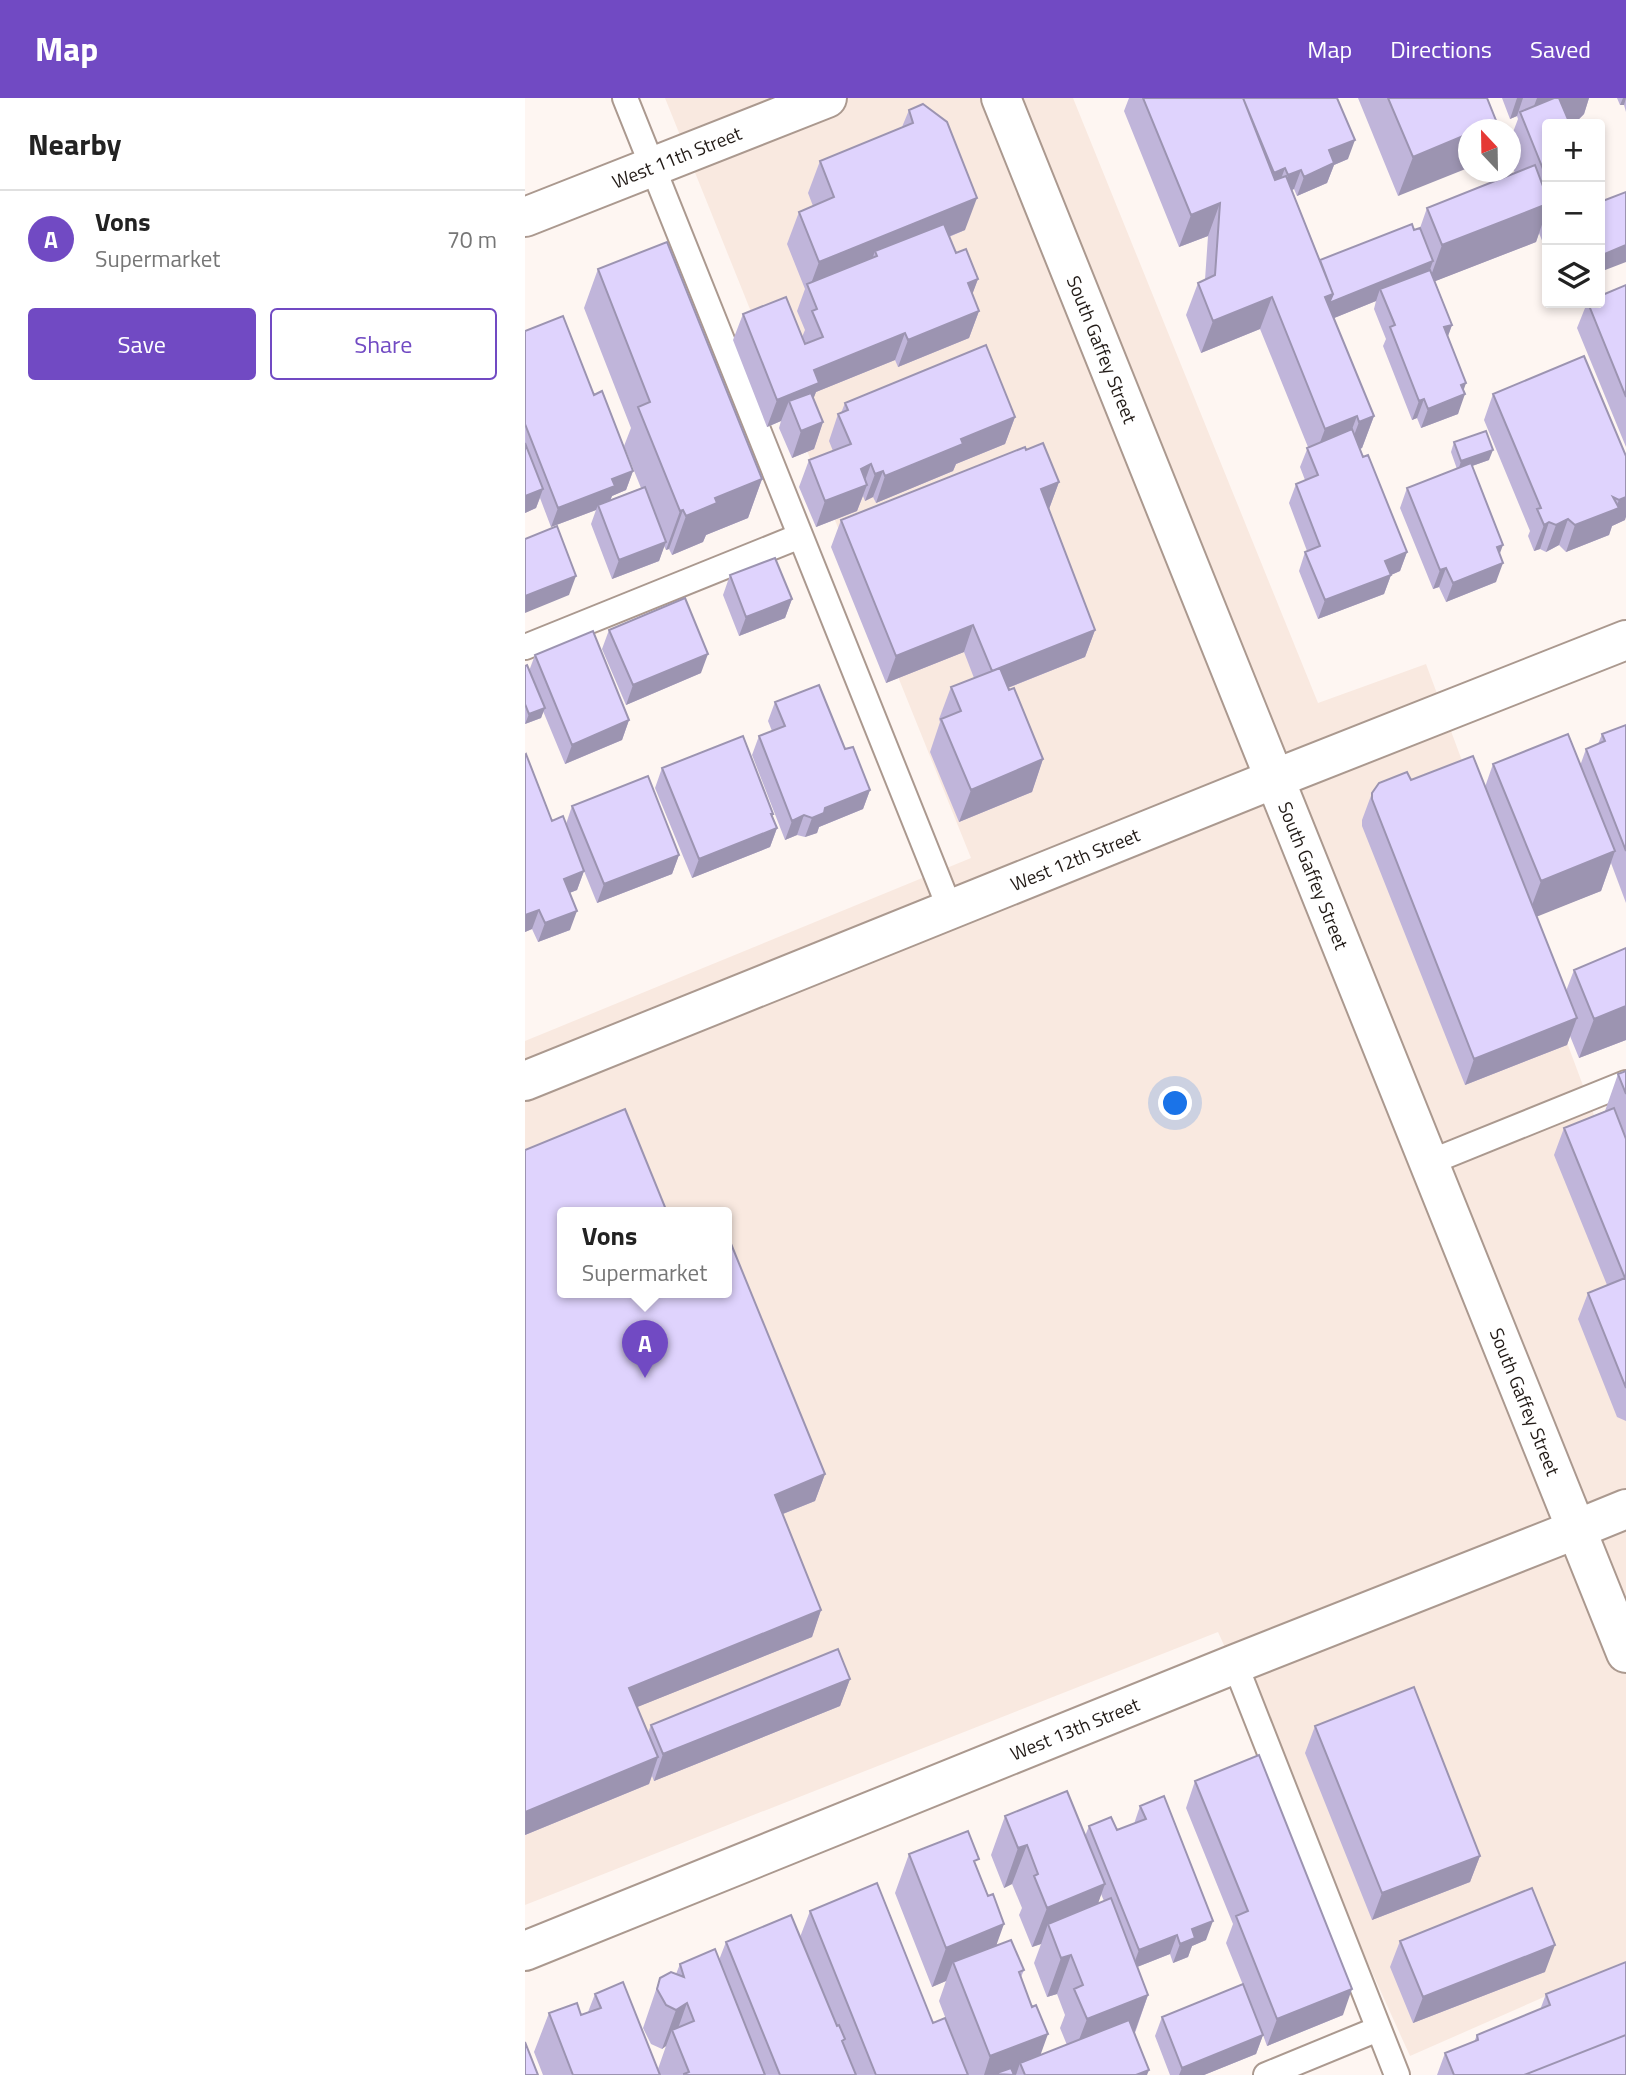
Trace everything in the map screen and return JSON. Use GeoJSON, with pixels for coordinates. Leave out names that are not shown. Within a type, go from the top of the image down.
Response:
{"type":"FeatureCollection","features":[{"type":"Feature","properties":{"kind":"main road","name":"West 11th Street"},"geometry":{"type":"LineString","coordinates":[[525,217],[827,98]]}},
{"type":"Feature","properties":{"kind":"main road","name":"South Gaffey Street"},"geometry":{"type":"LineString","coordinates":[[1001,98],[1626,1653]]}},
{"type":"Feature","properties":{"kind":"main road","name":"West 12th Street"},"geometry":{"type":"LineString","coordinates":[[525,1081],[1626,640]]}},
{"type":"Feature","properties":{"kind":"main road","name":"West 13th Street"},"geometry":{"type":"LineString","coordinates":[[525,1951],[1626,1509]]}},
{"type":"Feature","properties":{"kind":"lane"},"geometry":{"type":"LineString","coordinates":[[625,98],[950,909]]}},
{"type":"Feature","properties":{"kind":"lane"},"geometry":{"type":"LineString","coordinates":[[525,647],[800,536]]}},
{"type":"Feature","properties":{"kind":"lane"},"geometry":{"type":"LineString","coordinates":[[1428,1163],[1626,1083]]}},
{"type":"Feature","properties":{"kind":"lane"},"geometry":{"type":"LineString","coordinates":[[1235,1664],[1397,2075]]}},
{"type":"Feature","properties":{"kind":"lane"},"geometry":{"type":"LineString","coordinates":[[1266,2075],[1378,2029]]}},
{"type":"Feature","properties":{"kind":"shaded area"},"geometry":{"type":"Polygon","coordinates":[[[665,98],[1073,98],[1318,703],[1426,664],[1626,1201],[1626,1961],[1410,2056],[1218,1632],[525,1905],[525,1041],[971,858],[665,98]]]}},
{"type":"Feature","properties":{"kind":"building"},"geometry":{"type":"Polygon","coordinates":[[[1143,98],[1243,98],[1275,180],[1286,176],[1333,294],[1325,297],[1374,416],[1359,422],[1357,416],[1325,429],[1272,297],[1213,321],[1198,283],[1215,275],[1220,203],[1191,215],[1143,98]]]}},
{"type":"Feature","properties":{"kind":"building"},"geometry":{"type":"Polygon","coordinates":[[[1243,98],[1337,98],[1355,140],[1329,150],[1334,163],[1304,177],[1301,170],[1288,175],[1285,168],[1274,173],[1243,98]]]}},
{"type":"Feature","properties":{"kind":"building"},"geometry":{"type":"Polygon","coordinates":[[[1388,98],[1487,98],[1495,119],[1458,119],[1458,138],[1413,157],[1388,98]]]}},
{"type":"Feature","properties":{"kind":"building"},"geometry":{"type":"Polygon","coordinates":[[[1559,98],[1568,119],[1542,119],[1542,167],[1520,112],[1559,98]]]}},
{"type":"Feature","properties":{"kind":"building"},"geometry":{"type":"Polygon","coordinates":[[[923,104],[947,122],[977,198],[819,262],[799,212],[834,197],[820,161],[913,123],[909,110],[923,104]]]}},
{"type":"Feature","properties":{"kind":"building"},"geometry":{"type":"Polygon","coordinates":[[[1535,165],[1542,184],[1542,206],[1442,245],[1427,208],[1492,182],[1521,182],[1521,171],[1535,165]]]}},
{"type":"Feature","properties":{"kind":"building"},"geometry":{"type":"Polygon","coordinates":[[[1626,192],[1626,245],[1605,254],[1605,245],[1605,200],[1626,192]]]}},
{"type":"Feature","properties":{"kind":"building"},"geometry":{"type":"Polygon","coordinates":[[[944,224],[956,253],[966,249],[978,279],[968,283],[979,311],[908,340],[905,333],[814,370],[819,383],[777,400],[743,314],[786,297],[805,344],[823,337],[812,311],[817,309],[807,284],[877,256],[875,251],[944,224]]]}},
{"type":"Feature","properties":{"kind":"building"},"geometry":{"type":"Polygon","coordinates":[[[1412,224],[1414,230],[1420,228],[1433,261],[1329,303],[1333,294],[1320,260],[1412,224]]]}},
{"type":"Feature","properties":{"kind":"building"},"geometry":{"type":"Polygon","coordinates":[[[667,242],[762,479],[715,498],[717,503],[686,516],[683,510],[680,511],[638,407],[650,402],[598,269],[667,242]]]}},
{"type":"Feature","properties":{"kind":"building"},"geometry":{"type":"Polygon","coordinates":[[[1430,270],[1452,325],[1444,327],[1466,383],[1461,385],[1465,394],[1428,409],[1424,399],[1419,401],[1390,327],[1395,325],[1380,289],[1430,270]]]}},
{"type":"Feature","properties":{"kind":"building"},"geometry":{"type":"Polygon","coordinates":[[[1626,285],[1626,397],[1590,308],[1605,308],[1605,294],[1626,285]]]}},
{"type":"Feature","properties":{"kind":"building"},"geometry":{"type":"Polygon","coordinates":[[[563,316],[594,395],[602,391],[633,471],[612,479],[615,486],[558,508],[525,424],[525,331],[563,316]]]}},
{"type":"Feature","properties":{"kind":"building"},"geometry":{"type":"Polygon","coordinates":[[[986,345],[1015,417],[961,439],[963,444],[885,476],[883,471],[875,474],[871,464],[861,469],[867,485],[825,501],[809,460],[851,444],[838,414],[848,410],[845,403],[986,345]]]}},
{"type":"Feature","properties":{"kind":"building"},"geometry":{"type":"Polygon","coordinates":[[[1584,356],[1626,456],[1626,497],[1619,500],[1613,497],[1619,508],[1575,525],[1568,519],[1556,525],[1549,522],[1544,525],[1537,509],[1541,508],[1493,394],[1584,356]]]}},
{"type":"Feature","properties":{"kind":"building"},"geometry":{"type":"Polygon","coordinates":[[[811,393],[823,422],[801,431],[789,401],[811,393]]]}},
{"type":"Feature","properties":{"kind":"building"},"geometry":{"type":"Polygon","coordinates":[[[1352,429],[1363,457],[1368,455],[1407,552],[1385,561],[1391,575],[1325,600],[1305,552],[1320,546],[1296,484],[1318,475],[1307,448],[1352,429]]]}},
{"type":"Feature","properties":{"kind":"building"},"geometry":{"type":"Polygon","coordinates":[[[1486,431],[1493,450],[1461,461],[1454,442],[1486,431]]]}},
{"type":"Feature","properties":{"kind":"building"},"geometry":{"type":"Polygon","coordinates":[[[525,443],[543,489],[525,496],[525,443]]]}},
{"type":"Feature","properties":{"kind":"building"},"geometry":{"type":"Polygon","coordinates":[[[1043,443],[1059,482],[1041,489],[1095,630],[992,671],[973,625],[896,656],[841,520],[1025,447],[1026,450],[1043,443]]]}},
{"type":"Feature","properties":{"kind":"building"},"geometry":{"type":"Polygon","coordinates":[[[1471,463],[1503,545],[1497,547],[1503,563],[1453,583],[1446,568],[1440,570],[1407,488],[1471,463]]]}},
{"type":"Feature","properties":{"kind":"building"},"geometry":{"type":"Polygon","coordinates":[[[645,487],[666,542],[619,560],[598,505],[645,487]]]}},
{"type":"Feature","properties":{"kind":"building"},"geometry":{"type":"Polygon","coordinates":[[[557,526],[576,576],[525,596],[525,539],[557,526]]]}},
{"type":"Feature","properties":{"kind":"building"},"geometry":{"type":"Polygon","coordinates":[[[775,558],[792,599],[746,617],[730,575],[775,558]]]}},
{"type":"Feature","properties":{"kind":"building"},"geometry":{"type":"Polygon","coordinates":[[[685,598],[708,654],[633,685],[609,630],[685,598]]]}},
{"type":"Feature","properties":{"kind":"building"},"geometry":{"type":"Polygon","coordinates":[[[593,631],[629,720],[572,745],[535,655],[593,631]]]}},
{"type":"Feature","properties":{"kind":"building"},"geometry":{"type":"Polygon","coordinates":[[[527,665],[545,708],[529,714],[525,704],[527,665]]]}},
{"type":"Feature","properties":{"kind":"building"},"geometry":{"type":"Polygon","coordinates":[[[1000,668],[1009,690],[1014,688],[1043,759],[971,790],[941,719],[961,711],[951,687],[1000,668]]]}},
{"type":"Feature","properties":{"kind":"building"},"geometry":{"type":"Polygon","coordinates":[[[819,685],[845,749],[853,747],[870,790],[825,808],[824,813],[812,818],[804,815],[792,821],[759,736],[785,726],[775,702],[819,685]]]}},
{"type":"Feature","properties":{"kind":"building"},"geometry":{"type":"Polygon","coordinates":[[[1626,725],[1626,851],[1586,749],[1605,741],[1602,734],[1626,725]]]}},
{"type":"Feature","properties":{"kind":"building"},"geometry":{"type":"Polygon","coordinates":[[[1568,734],[1615,851],[1541,881],[1493,764],[1568,734]]]}},
{"type":"Feature","properties":{"kind":"building"},"geometry":{"type":"Polygon","coordinates":[[[743,736],[777,828],[699,859],[662,768],[743,736]]]}},
{"type":"Feature","properties":{"kind":"building"},"geometry":{"type":"Polygon","coordinates":[[[526,754],[552,821],[563,816],[584,871],[564,879],[577,911],[545,923],[539,910],[525,915],[526,754]]]}},
{"type":"Feature","properties":{"kind":"building"},"geometry":{"type":"Polygon","coordinates":[[[1473,756],[1577,1018],[1474,1059],[1372,799],[1372,793],[1379,783],[1407,772],[1411,780],[1473,756]]]}},
{"type":"Feature","properties":{"kind":"building"},"geometry":{"type":"Polygon","coordinates":[[[648,776],[679,855],[604,884],[572,806],[648,776]]]}},
{"type":"Feature","properties":{"kind":"building"},"geometry":{"type":"Polygon","coordinates":[[[1626,948],[1626,1006],[1594,1019],[1574,970],[1626,948]]]}},
{"type":"Feature","properties":{"kind":"building"},"geometry":{"type":"Polygon","coordinates":[[[1626,1071],[1626,1094],[1618,1074],[1626,1071]]]}},
{"type":"Feature","properties":{"kind":"building"},"geometry":{"type":"Polygon","coordinates":[[[1614,1108],[1626,1139],[1626,1388],[1588,1293],[1625,1278],[1564,1128],[1614,1108]]]}},
{"type":"Feature","properties":{"kind":"building"},"geometry":{"type":"Polygon","coordinates":[[[625,1109],[665,1207],[557,1207],[557,1298],[732,1298],[732,1246],[825,1474],[775,1495],[821,1610],[629,1688],[658,1757],[525,1812],[525,1150],[625,1109]]]}},
{"type":"Feature","properties":{"kind":"building"},"geometry":{"type":"Polygon","coordinates":[[[838,1649],[850,1679],[663,1754],[651,1725],[838,1649]]]}},
{"type":"Feature","properties":{"kind":"building"},"geometry":{"type":"Polygon","coordinates":[[[1414,1687],[1480,1856],[1382,1893],[1315,1726],[1414,1687]]]}},
{"type":"Feature","properties":{"kind":"building"},"geometry":{"type":"Polygon","coordinates":[[[1259,1755],[1352,1989],[1277,2019],[1236,1916],[1248,1911],[1195,1781],[1259,1755]]]}},
{"type":"Feature","properties":{"kind":"building"},"geometry":{"type":"Polygon","coordinates":[[[1067,1791],[1105,1884],[1047,1908],[1034,1876],[1038,1874],[1027,1845],[1018,1848],[1005,1816],[1067,1791]]]}},
{"type":"Feature","properties":{"kind":"building"},"geometry":{"type":"Polygon","coordinates":[[[1164,1796],[1213,1921],[1192,1929],[1195,1938],[1180,1944],[1177,1935],[1139,1950],[1089,1826],[1111,1817],[1117,1830],[1146,1819],[1140,1806],[1164,1796]]]}},
{"type":"Feature","properties":{"kind":"building"},"geometry":{"type":"Polygon","coordinates":[[[968,1831],[979,1859],[974,1861],[988,1896],[993,1894],[1004,1924],[946,1948],[909,1854],[968,1831]]]}},
{"type":"Feature","properties":{"kind":"building"},"geometry":{"type":"Polygon","coordinates":[[[877,1883],[933,2023],[945,2018],[968,2075],[876,2075],[810,1911],[877,1883]]]}},
{"type":"Feature","properties":{"kind":"building"},"geometry":{"type":"Polygon","coordinates":[[[1532,1888],[1555,1945],[1423,1997],[1400,1941],[1532,1888]]]}},
{"type":"Feature","properties":{"kind":"building"},"geometry":{"type":"Polygon","coordinates":[[[1111,1898],[1148,1995],[1087,2019],[1074,1989],[1083,1985],[1071,1955],[1061,1958],[1048,1924],[1111,1898]]]}},
{"type":"Feature","properties":{"kind":"building"},"geometry":{"type":"Polygon","coordinates":[[[791,1915],[837,2026],[839,2025],[845,2039],[842,2041],[856,2075],[780,2075],[726,1942],[791,1915]]]}},
{"type":"Feature","properties":{"kind":"building"},"geometry":{"type":"Polygon","coordinates":[[[1011,1940],[1024,1970],[1019,1972],[1032,2007],[1036,2005],[1048,2034],[990,2056],[953,1962],[1011,1940]]]}},
{"type":"Feature","properties":{"kind":"building"},"geometry":{"type":"Polygon","coordinates":[[[715,1949],[765,2075],[684,2075],[689,2072],[672,2030],[694,2021],[687,2003],[676,2010],[666,2005],[657,1989],[660,1978],[671,1972],[684,1977],[680,1964],[715,1949]]]}},
{"type":"Feature","properties":{"kind":"building"},"geometry":{"type":"Polygon","coordinates":[[[1626,1962],[1626,2035],[1524,2075],[1454,2075],[1445,2053],[1478,2040],[1477,2035],[1550,2005],[1546,1994],[1626,1962]]]}},
{"type":"Feature","properties":{"kind":"building"},"geometry":{"type":"Polygon","coordinates":[[[623,1982],[660,2075],[573,2075],[549,2013],[577,2003],[581,2015],[601,2008],[595,1994],[623,1982]]]}},
{"type":"Feature","properties":{"kind":"building"},"geometry":{"type":"Polygon","coordinates":[[[1243,1984],[1263,2035],[1182,2068],[1162,2017],[1243,1984]]]}},
{"type":"Feature","properties":{"kind":"building"},"geometry":{"type":"Polygon","coordinates":[[[1129,2020],[1149,2070],[1136,2075],[1025,2075],[1020,2063],[1129,2020]]]}},
{"type":"Feature","properties":{"kind":"building"},"geometry":{"type":"Polygon","coordinates":[[[1626,2035],[1626,2075],[1524,2075],[1626,2035]]]}},
{"type":"Feature","properties":{"kind":"building"},"geometry":{"type":"Polygon","coordinates":[[[525,2042],[538,2075],[525,2075],[525,2042]]]}},
{"type":"Feature","properties":{"kind":"building"},"geometry":{"type":"Polygon","coordinates":[[[1011,2068],[1014,2075],[994,2074],[1011,2068]]]}},
{"type":"Feature","properties":{"kind":"place","name":"Vons"},"geometry":{"type":"Point","coordinates":[645,1378]}}]}
